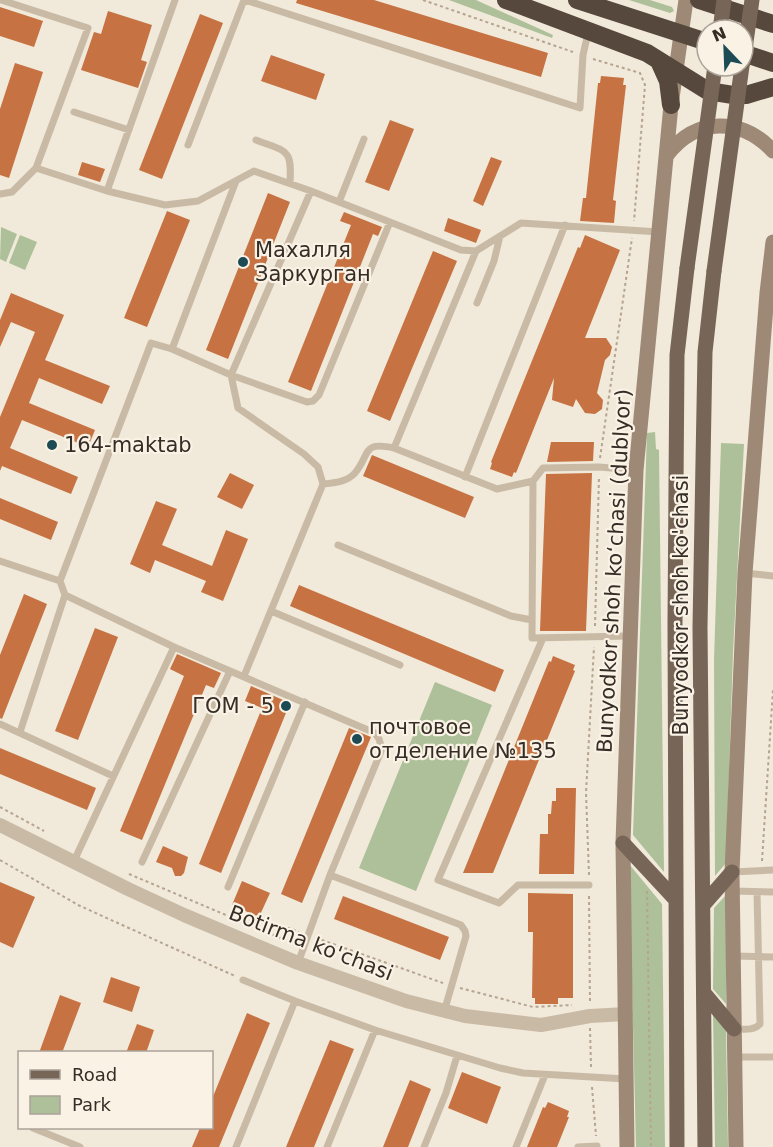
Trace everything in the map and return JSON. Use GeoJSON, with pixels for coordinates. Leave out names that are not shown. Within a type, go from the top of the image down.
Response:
{"type":"FeatureCollection","features":[{"type":"Feature","properties":{"kind":"highway"},"geometry":{"type":"LineString","coordinates":[[506,0],[647,53],[708,91],[746,95],[773,87]]}},
{"type":"Feature","properties":{"kind":"highway"},"geometry":{"type":"LineString","coordinates":[[577,0],[695,38]]}},
{"type":"Feature","properties":{"kind":"highway"},"geometry":{"type":"LineString","coordinates":[[699,0],[773,24]]}},
{"type":"Feature","properties":{"kind":"highway"},"geometry":{"type":"LineString","coordinates":[[755,57],[773,63]]}},
{"type":"Feature","properties":{"kind":"highway"},"geometry":{"type":"LineString","coordinates":[[659,61],[668,81],[671,105]]}},
{"type":"Feature","properties":{"kind":"main road"},"geometry":{"type":"LineString","coordinates":[[722,18],[724,0]]}},
{"type":"Feature","properties":{"kind":"main road","name":"Bunyodkor shoh ko'chasi"},"geometry":{"type":"LineString","coordinates":[[749,18],[752,0]]}},
{"type":"Feature","properties":{"kind":"main road","name":"Bunyodkor shoh ko'chasi"},"geometry":{"type":"LineString","coordinates":[[677,1147],[675,611],[677,355],[713,78]]}},
{"type":"Feature","properties":{"kind":"main road","name":"Bunyodkor shoh ko'chasi"},"geometry":{"type":"LineString","coordinates":[[705,1147],[700,615],[705,352],[741,78]]}},
{"type":"Feature","properties":{"kind":"main road"},"geometry":{"type":"LineString","coordinates":[[623,843],[675,899]]}},
{"type":"Feature","properties":{"kind":"main road"},"geometry":{"type":"LineString","coordinates":[[704,904],[732,873]]}},
{"type":"Feature","properties":{"kind":"main road"},"geometry":{"type":"LineString","coordinates":[[704,993],[734,1029]]}},
{"type":"Feature","properties":{"kind":"street","name":"Bunyodkor shoh koʻchasi (dublyor)"},"geometry":{"type":"LineString","coordinates":[[627,1147],[623,843],[636,470],[671,105],[686,0]]}},
{"type":"Feature","properties":{"kind":"street"},"geometry":{"type":"LineString","coordinates":[[667,154],[687,135],[702,128],[719,125],[746,131],[762,140],[773,151]]}},
{"type":"Feature","properties":{"kind":"street"},"geometry":{"type":"LineString","coordinates":[[736,1147],[732,873],[745,573],[773,242]]}},
{"type":"Feature","properties":{"kind":"street","name":"Botirma ko'chasi"},"geometry":{"type":"LineString","coordinates":[[0,825],[184,915],[298,963],[444,1012],[541,1025],[590,1010],[627,1014]]}},
{"type":"Feature","properties":{"kind":"lane"},"geometry":{"type":"LineString","coordinates":[[0,194],[12,192],[36,168],[88,28],[1,0]]}},
{"type":"Feature","properties":{"kind":"lane"},"geometry":{"type":"LineString","coordinates":[[107,191],[175,0]]}},
{"type":"Feature","properties":{"kind":"lane"},"geometry":{"type":"LineString","coordinates":[[188,145],[244,0],[580,108],[583,55],[588,30]]}},
{"type":"Feature","properties":{"kind":"lane"},"geometry":{"type":"LineString","coordinates":[[74,112],[129,130]]}},
{"type":"Feature","properties":{"kind":"lane"},"geometry":{"type":"LineString","coordinates":[[339,202],[364,138]]}},
{"type":"Feature","properties":{"kind":"lane"},"geometry":{"type":"LineString","coordinates":[[256,140],[289,154],[290,183]]}},
{"type":"Feature","properties":{"kind":"lane"},"geometry":{"type":"LineString","coordinates":[[36,168],[107,191],[165,205],[198,201],[254,171],[461,250],[476,251]]}},
{"type":"Feature","properties":{"kind":"lane"},"geometry":{"type":"LineString","coordinates":[[172,349],[236,180]]}},
{"type":"Feature","properties":{"kind":"lane"},"geometry":{"type":"LineString","coordinates":[[244,676],[323,484],[318,467],[304,454],[238,408],[231,375],[310,191]]}},
{"type":"Feature","properties":{"kind":"lane"},"geometry":{"type":"LineString","coordinates":[[20,732],[65,595],[60,581],[151,343],[172,349],[231,375],[307,402],[313,401],[319,395],[390,222]]}},
{"type":"Feature","properties":{"kind":"lane"},"geometry":{"type":"LineString","coordinates":[[394,448],[476,251],[521,223],[659,232]]}},
{"type":"Feature","properties":{"kind":"lane"},"geometry":{"type":"LineString","coordinates":[[465,477],[565,225]]}},
{"type":"Feature","properties":{"kind":"lane"},"geometry":{"type":"LineString","coordinates":[[477,303],[494,261],[500,236]]}},
{"type":"Feature","properties":{"kind":"lane"},"geometry":{"type":"LineString","coordinates":[[323,484],[339,482],[354,474],[369,449],[378,445],[394,448],[497,489],[533,480],[543,468],[599,467],[636,470]]}},
{"type":"Feature","properties":{"kind":"lane"},"geometry":{"type":"LineString","coordinates":[[533,480],[532,638],[629,636]]}},
{"type":"Feature","properties":{"kind":"lane"},"geometry":{"type":"LineString","coordinates":[[338,545],[511,616],[532,620]]}},
{"type":"Feature","properties":{"kind":"lane"},"geometry":{"type":"LineString","coordinates":[[0,562],[60,581]]}},
{"type":"Feature","properties":{"kind":"lane"},"geometry":{"type":"LineString","coordinates":[[745,573],[773,576]]}},
{"type":"Feature","properties":{"kind":"lane"},"geometry":{"type":"LineString","coordinates":[[65,595],[174,647],[375,733],[379,739],[382,749],[330,875],[298,963]]}},
{"type":"Feature","properties":{"kind":"lane"},"geometry":{"type":"LineString","coordinates":[[271,611],[400,665]]}},
{"type":"Feature","properties":{"kind":"lane"},"geometry":{"type":"LineString","coordinates":[[543,638],[438,880],[499,903],[518,885],[589,885]]}},
{"type":"Feature","properties":{"kind":"lane"},"geometry":{"type":"LineString","coordinates":[[74,863],[174,647]]}},
{"type":"Feature","properties":{"kind":"lane"},"geometry":{"type":"LineString","coordinates":[[142,862],[230,671]]}},
{"type":"Feature","properties":{"kind":"lane"},"geometry":{"type":"LineString","coordinates":[[228,887],[305,702]]}},
{"type":"Feature","properties":{"kind":"lane"},"geometry":{"type":"LineString","coordinates":[[0,724],[113,776]]}},
{"type":"Feature","properties":{"kind":"lane"},"geometry":{"type":"LineString","coordinates":[[732,873],[773,870]]}},
{"type":"Feature","properties":{"kind":"lane"},"geometry":{"type":"LineString","coordinates":[[330,875],[461,925],[466,936],[444,1012]]}},
{"type":"Feature","properties":{"kind":"lane"},"geometry":{"type":"LineString","coordinates":[[732,891],[773,892]]}},
{"type":"Feature","properties":{"kind":"lane"},"geometry":{"type":"LineString","coordinates":[[734,1029],[749,1029],[760,1024],[757,892]]}},
{"type":"Feature","properties":{"kind":"lane"},"geometry":{"type":"LineString","coordinates":[[733,956],[773,957]]}},
{"type":"Feature","properties":{"kind":"lane"},"geometry":{"type":"LineString","coordinates":[[243,980],[375,1030],[457,1056],[523,1073],[626,1079]]}},
{"type":"Feature","properties":{"kind":"lane"},"geometry":{"type":"LineString","coordinates":[[236,1147],[295,1001]]}},
{"type":"Feature","properties":{"kind":"lane"},"geometry":{"type":"LineString","coordinates":[[327,1147],[375,1030]]}},
{"type":"Feature","properties":{"kind":"lane"},"geometry":{"type":"LineString","coordinates":[[424,1147],[446,1093],[457,1056]]}},
{"type":"Feature","properties":{"kind":"lane"},"geometry":{"type":"LineString","coordinates":[[735,1058],[773,1057]]}},
{"type":"Feature","properties":{"kind":"lane"},"geometry":{"type":"LineString","coordinates":[[516,1147],[545,1075]]}},
{"type":"Feature","properties":{"kind":"lane"},"geometry":{"type":"LineString","coordinates":[[35,1129],[80,1147]]}},
{"type":"Feature","properties":{"kind":"lane"},"geometry":{"type":"LineString","coordinates":[[578,1147],[597,1146]]}},
{"type":"Feature","properties":{"kind":"path"},"geometry":{"type":"LineString","coordinates":[[423,0],[640,73],[645,85],[633,229],[599,467],[595,636],[586,793],[591,1078],[597,1146]]}},
{"type":"Feature","properties":{"kind":"path"},"geometry":{"type":"LineString","coordinates":[[762,871],[773,690]]}},
{"type":"Feature","properties":{"kind":"path"},"geometry":{"type":"LineString","coordinates":[[0,807],[50,834]]}},
{"type":"Feature","properties":{"kind":"path"},"geometry":{"type":"LineString","coordinates":[[0,860],[78,905],[243,980]]}},
{"type":"Feature","properties":{"kind":"path"},"geometry":{"type":"LineString","coordinates":[[124,871],[285,940],[289,928],[451,986],[533,1006],[590,1010]]}},
{"type":"Feature","properties":{"kind":"path"},"geometry":{"type":"LineString","coordinates":[[647,885],[651,1147]]}},
{"type":"Feature","properties":{"kind":"green space"},"geometry":{"type":"Polygon","coordinates":[[[449,0],[476,0],[553,35],[552,38],[449,0]]]}},
{"type":"Feature","properties":{"kind":"green space"},"geometry":{"type":"Polygon","coordinates":[[[629,0],[650,0],[672,7],[674,11],[670,13],[629,0]]]}},
{"type":"Feature","properties":{"kind":"green space"},"geometry":{"type":"Polygon","coordinates":[[[1,227],[17,234],[6,262],[0,259],[1,227]]]}},
{"type":"Feature","properties":{"kind":"green space"},"geometry":{"type":"Polygon","coordinates":[[[20,235],[37,242],[25,270],[9,263],[20,235]]]}},
{"type":"Feature","properties":{"kind":"green space"},"geometry":{"type":"Polygon","coordinates":[[[655,432],[656,449],[659,450],[664,872],[633,835],[647,433],[655,432]]]}},
{"type":"Feature","properties":{"kind":"green space"},"geometry":{"type":"Polygon","coordinates":[[[721,443],[744,444],[733,653],[726,863],[715,876],[714,660],[721,443]]]}},
{"type":"Feature","properties":{"kind":"green space"},"geometry":{"type":"Polygon","coordinates":[[[435,682],[492,705],[416,891],[359,868],[435,682]]]}},
{"type":"Feature","properties":{"kind":"green space"},"geometry":{"type":"Polygon","coordinates":[[[629,864],[662,904],[665,1147],[636,1147],[629,864]]]}},
{"type":"Feature","properties":{"kind":"green space"},"geometry":{"type":"Polygon","coordinates":[[[726,895],[726,1004],[713,989],[714,908],[726,895]]]}},
{"type":"Feature","properties":{"kind":"green space"},"geometry":{"type":"Polygon","coordinates":[[[713,1013],[726,1030],[728,1147],[715,1147],[713,1013]]]}},
{"type":"Feature","properties":{"kind":"building"},"geometry":{"type":"Polygon","coordinates":[[[297,0],[374,0],[548,53],[541,77],[296,3],[297,0]]]}},
{"type":"Feature","properties":{"kind":"building"},"geometry":{"type":"Polygon","coordinates":[[[0,7],[43,21],[34,47],[0,36],[0,7]]]}},
{"type":"Feature","properties":{"kind":"building"},"geometry":{"type":"Polygon","coordinates":[[[108,11],[152,25],[141,60],[147,62],[138,88],[81,70],[94,32],[101,34],[108,11]]]}},
{"type":"Feature","properties":{"kind":"building"},"geometry":{"type":"Polygon","coordinates":[[[200,14],[223,23],[162,179],[139,170],[200,14]]]}},
{"type":"Feature","properties":{"kind":"building"},"geometry":{"type":"Polygon","coordinates":[[[271,55],[325,74],[316,100],[261,81],[271,55]]]}},
{"type":"Feature","properties":{"kind":"building"},"geometry":{"type":"Polygon","coordinates":[[[15,63],[43,72],[9,178],[0,175],[0,109],[15,63]]]}},
{"type":"Feature","properties":{"kind":"building"},"geometry":{"type":"Polygon","coordinates":[[[601,76],[624,78],[623,85],[626,85],[613,200],[616,201],[614,223],[580,221],[583,198],[586,198],[598,83],[600,83],[601,76]]]}},
{"type":"Feature","properties":{"kind":"building"},"geometry":{"type":"Polygon","coordinates":[[[390,120],[414,129],[389,191],[365,182],[390,120]]]}},
{"type":"Feature","properties":{"kind":"building"},"geometry":{"type":"Polygon","coordinates":[[[491,157],[502,161],[483,206],[473,201],[491,157]]]}},
{"type":"Feature","properties":{"kind":"building"},"geometry":{"type":"Polygon","coordinates":[[[82,162],[105,169],[100,182],[78,175],[82,162]]]}},
{"type":"Feature","properties":{"kind":"building"},"geometry":{"type":"Polygon","coordinates":[[[268,193],[290,202],[228,359],[206,350],[268,193]]]}},
{"type":"Feature","properties":{"kind":"building"},"geometry":{"type":"Polygon","coordinates":[[[167,211],[190,220],[147,327],[124,318],[167,211]]]}},
{"type":"Feature","properties":{"kind":"building"},"geometry":{"type":"Polygon","coordinates":[[[344,212],[382,227],[378,236],[373,234],[311,391],[288,382],[351,225],[340,221],[344,212]]]}},
{"type":"Feature","properties":{"kind":"building"},"geometry":{"type":"Polygon","coordinates":[[[448,218],[481,230],[476,243],[444,231],[448,218]]]}},
{"type":"Feature","properties":{"kind":"building"},"geometry":{"type":"Polygon","coordinates":[[[585,235],[620,250],[585,338],[606,338],[612,347],[610,355],[605,360],[597,393],[603,400],[602,409],[595,414],[585,413],[576,399],[573,407],[552,400],[554,378],[516,473],[514,472],[512,477],[490,469],[491,462],[578,247],[580,248],[585,235]]]}},
{"type":"Feature","properties":{"kind":"building"},"geometry":{"type":"Polygon","coordinates":[[[433,251],[457,261],[390,421],[367,411],[433,251]]]}},
{"type":"Feature","properties":{"kind":"building"},"geometry":{"type":"Polygon","coordinates":[[[11,293],[64,315],[45,360],[110,386],[102,404],[39,378],[29,403],[95,430],[88,447],[22,420],[10,448],[78,477],[71,494],[2,466],[0,471],[0,417],[35,332],[11,322],[0,347],[0,320],[11,293]]]}},
{"type":"Feature","properties":{"kind":"building"},"geometry":{"type":"Polygon","coordinates":[[[551,442],[594,442],[593,461],[547,462],[551,442]]]}},
{"type":"Feature","properties":{"kind":"building"},"geometry":{"type":"Polygon","coordinates":[[[372,455],[474,497],[465,518],[363,476],[372,455]]]}},
{"type":"Feature","properties":{"kind":"building"},"geometry":{"type":"Polygon","coordinates":[[[230,473],[254,485],[242,509],[217,497],[230,473]]]}},
{"type":"Feature","properties":{"kind":"building"},"geometry":{"type":"Polygon","coordinates":[[[592,473],[586,631],[540,631],[546,474],[592,473]]]}},
{"type":"Feature","properties":{"kind":"building"},"geometry":{"type":"Polygon","coordinates":[[[0,498],[58,522],[51,540],[0,519],[0,498]]]}},
{"type":"Feature","properties":{"kind":"building"},"geometry":{"type":"Polygon","coordinates":[[[156,501],[177,509],[162,545],[212,566],[226,530],[248,539],[223,601],[201,592],[206,581],[155,560],[150,573],[130,564],[156,501]]]}},
{"type":"Feature","properties":{"kind":"building"},"geometry":{"type":"Polygon","coordinates":[[[299,585],[504,670],[495,692],[290,606],[299,585]]]}},
{"type":"Feature","properties":{"kind":"building"},"geometry":{"type":"Polygon","coordinates":[[[24,594],[47,604],[2,719],[0,718],[0,655],[24,594]]]}},
{"type":"Feature","properties":{"kind":"building"},"geometry":{"type":"Polygon","coordinates":[[[95,628],[118,637],[78,740],[55,731],[95,628]]]}},
{"type":"Feature","properties":{"kind":"building"},"geometry":{"type":"Polygon","coordinates":[[[177,654],[221,673],[214,688],[206,685],[142,840],[120,831],[184,676],[170,669],[177,654]]]}},
{"type":"Feature","properties":{"kind":"building"},"geometry":{"type":"Polygon","coordinates":[[[553,656],[575,665],[573,670],[575,671],[493,873],[463,873],[549,661],[551,662],[553,656]]]}},
{"type":"Feature","properties":{"kind":"building"},"geometry":{"type":"Polygon","coordinates":[[[251,686],[290,703],[221,873],[199,864],[262,708],[245,701],[251,686]]]}},
{"type":"Feature","properties":{"kind":"building"},"geometry":{"type":"Polygon","coordinates":[[[349,728],[371,737],[302,903],[281,894],[349,728]]]}},
{"type":"Feature","properties":{"kind":"building"},"geometry":{"type":"Polygon","coordinates":[[[0,748],[96,788],[87,810],[0,774],[0,748]]]}},
{"type":"Feature","properties":{"kind":"building"},"geometry":{"type":"Polygon","coordinates":[[[556,788],[576,788],[574,874],[539,874],[540,834],[548,834],[548,814],[551,814],[552,801],[556,801],[556,788]]]}},
{"type":"Feature","properties":{"kind":"building"},"geometry":{"type":"Polygon","coordinates":[[[163,846],[188,857],[181,876],[175,876],[172,868],[156,862],[163,846]]]}},
{"type":"Feature","properties":{"kind":"building"},"geometry":{"type":"Polygon","coordinates":[[[242,881],[270,893],[259,917],[232,905],[242,881]]]}},
{"type":"Feature","properties":{"kind":"building"},"geometry":{"type":"Polygon","coordinates":[[[0,882],[35,897],[13,948],[0,942],[0,882]]]}},
{"type":"Feature","properties":{"kind":"building"},"geometry":{"type":"Polygon","coordinates":[[[528,893],[573,894],[573,998],[558,998],[558,1004],[535,1004],[535,998],[532,998],[533,932],[528,932],[528,893]]]}},
{"type":"Feature","properties":{"kind":"building"},"geometry":{"type":"Polygon","coordinates":[[[343,896],[449,937],[440,960],[334,919],[343,896]]]}},
{"type":"Feature","properties":{"kind":"building"},"geometry":{"type":"Polygon","coordinates":[[[111,977],[140,987],[132,1012],[103,1002],[111,977]]]}},
{"type":"Feature","properties":{"kind":"building"},"geometry":{"type":"Polygon","coordinates":[[[60,995],[81,1003],[63,1051],[40,1051],[60,995]]]}},
{"type":"Feature","properties":{"kind":"building"},"geometry":{"type":"Polygon","coordinates":[[[247,1013],[270,1023],[219,1147],[192,1147],[200,1129],[213,1129],[213,1097],[247,1013]]]}},
{"type":"Feature","properties":{"kind":"building"},"geometry":{"type":"Polygon","coordinates":[[[137,1024],[154,1030],[147,1051],[127,1051],[137,1024]]]}},
{"type":"Feature","properties":{"kind":"building"},"geometry":{"type":"Polygon","coordinates":[[[330,1040],[354,1049],[314,1147],[286,1147],[330,1040]]]}},
{"type":"Feature","properties":{"kind":"building"},"geometry":{"type":"Polygon","coordinates":[[[462,1072],[501,1087],[487,1124],[448,1108],[462,1072]]]}},
{"type":"Feature","properties":{"kind":"building"},"geometry":{"type":"Polygon","coordinates":[[[410,1080],[431,1089],[408,1147],[383,1147],[410,1080]]]}},
{"type":"Feature","properties":{"kind":"building"},"geometry":{"type":"Polygon","coordinates":[[[548,1102],[569,1111],[567,1117],[569,1117],[557,1147],[527,1147],[543,1107],[545,1108],[548,1102]]]}},
{"type":"Feature","properties":{"kind":"place","name":"Махалля Заркурган"},"geometry":{"type":"Point","coordinates":[243,262]}},
{"type":"Feature","properties":{"kind":"place","name":"164-maktab"},"geometry":{"type":"Point","coordinates":[52,445]}},
{"type":"Feature","properties":{"kind":"place","name":"ГОМ - 5"},"geometry":{"type":"Point","coordinates":[286,706]}},
{"type":"Feature","properties":{"kind":"place","name":"почтовое отделение №135"},"geometry":{"type":"Point","coordinates":[357,739]}}]}
